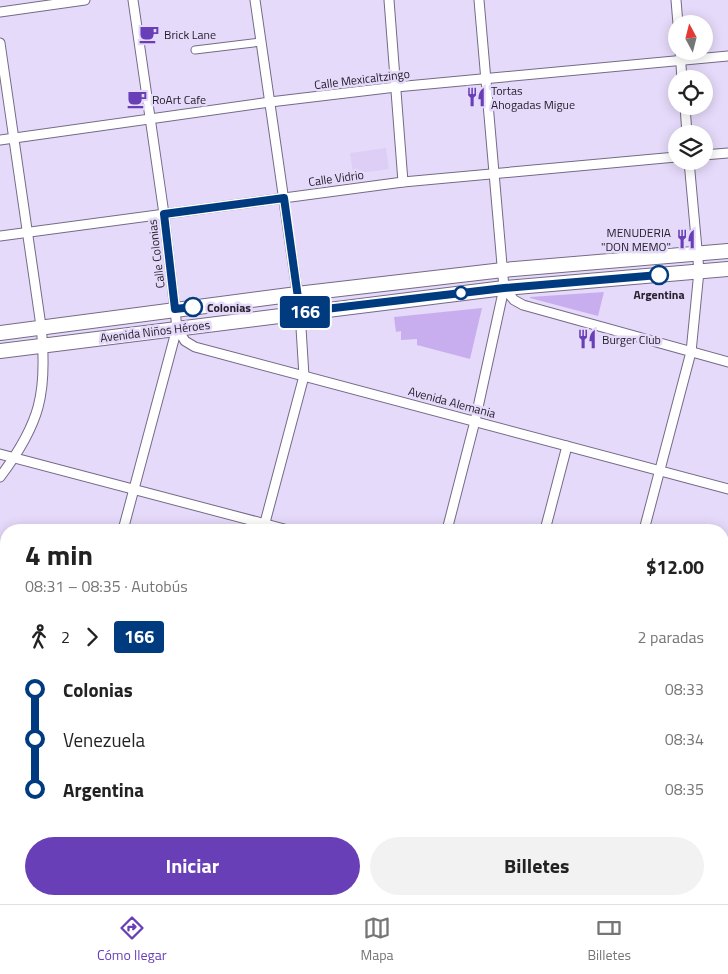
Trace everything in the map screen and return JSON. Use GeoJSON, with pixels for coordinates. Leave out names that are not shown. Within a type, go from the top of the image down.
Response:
{"type":"FeatureCollection","features":[{"type":"Feature","properties":{"kind":"main road","name":"Avenida Niños Héroes"},"geometry":{"type":"LineString","coordinates":[[0,333],[175,309],[502,270],[728,251]]}},
{"type":"Feature","properties":{"kind":"main road","name":"Avenida Niños Héroes"},"geometry":{"type":"LineString","coordinates":[[0,351],[504,288],[728,268]]}},
{"type":"Feature","properties":{"kind":"street"},"geometry":{"type":"LineString","coordinates":[[0,12],[85,0]]}},
{"type":"Feature","properties":{"kind":"street","name":"Calle Colonias"},"geometry":{"type":"LineString","coordinates":[[124,524],[177,328],[152,119],[134,0]]}},
{"type":"Feature","properties":{"kind":"street"},"geometry":{"type":"LineString","coordinates":[[254,0],[300,312],[304,376],[265,524]]}},
{"type":"Feature","properties":{"kind":"street"},"geometry":{"type":"LineString","coordinates":[[389,0],[403,182]]}},
{"type":"Feature","properties":{"kind":"street"},"geometry":{"type":"LineString","coordinates":[[449,524],[475,421],[504,288],[479,0]]}},
{"type":"Feature","properties":{"kind":"street"},"geometry":{"type":"LineString","coordinates":[[676,0],[677,15]]}},
{"type":"Feature","properties":{"kind":"street"},"geometry":{"type":"LineString","coordinates":[[195,50],[261,42]]}},
{"type":"Feature","properties":{"kind":"street"},"geometry":{"type":"LineString","coordinates":[[0,43],[41,326],[44,369],[40,405],[34,423],[14,459],[0,477]]}},
{"type":"Feature","properties":{"kind":"street","name":"Calle Mexicaltzingo"},"geometry":{"type":"LineString","coordinates":[[713,56],[728,56]]}},
{"type":"Feature","properties":{"kind":"street","name":"Calle Mexicaltzingo"},"geometry":{"type":"LineString","coordinates":[[0,140],[270,102],[668,57]]}},
{"type":"Feature","properties":{"kind":"street"},"geometry":{"type":"LineString","coordinates":[[713,154],[728,153]]}},
{"type":"Feature","properties":{"kind":"street","name":"Calle Vidrio"},"geometry":{"type":"LineString","coordinates":[[0,236],[403,182],[668,158]]}},
{"type":"Feature","properties":{"kind":"street"},"geometry":{"type":"LineString","coordinates":[[646,524],[691,352],[699,271],[690,170]]}},
{"type":"Feature","properties":{"kind":"street"},"geometry":{"type":"LineString","coordinates":[[504,288],[514,300],[523,305],[728,362]]}},
{"type":"Feature","properties":{"kind":"street","name":"Avenida Alemania"},"geometry":{"type":"LineString","coordinates":[[177,328],[185,341],[195,347],[728,489]]}},
{"type":"Feature","properties":{"kind":"street"},"geometry":{"type":"LineString","coordinates":[[547,524],[567,446]]}},
{"type":"Feature","properties":{"kind":"street"},"geometry":{"type":"LineString","coordinates":[[0,454],[253,524]]}},
{"type":"Feature","properties":{"kind":"shaded area"},"geometry":{"type":"Polygon","coordinates":[[[386,148],[389,169],[353,174],[350,153],[386,148]]]}},
{"type":"Feature","properties":{"kind":"building"},"geometry":{"type":"Polygon","coordinates":[[[604,292],[598,316],[530,298],[530,297],[604,292]]]}},
{"type":"Feature","properties":{"kind":"building"},"geometry":{"type":"Polygon","coordinates":[[[482,308],[470,359],[417,345],[417,339],[401,340],[401,331],[396,332],[394,317],[482,308]]]}},
{"type":"Feature","properties":{"kind":"bus line","name":"166"},"geometry":{"type":"LineString","coordinates":[[193,307],[175,309],[164,214],[284,198],[300,312],[504,288],[659,275]]}},
{"type":"Feature","properties":{"kind":"place","name":"Brick Lane"},"geometry":{"type":"Point","coordinates":[149,34]}},
{"type":"Feature","properties":{"kind":"place","name":"Tortas Ahogadas Migue"},"geometry":{"type":"Point","coordinates":[476,97]}},
{"type":"Feature","properties":{"kind":"place","name":"RoArt Cafe"},"geometry":{"type":"Point","coordinates":[137,99]}},
{"type":"Feature","properties":{"kind":"place","name":"MENUDERIA \"DON MEMO\""},"geometry":{"type":"Point","coordinates":[686,239]}},
{"type":"Feature","properties":{"kind":"place","name":"Argentina"},"geometry":{"type":"Point","coordinates":[659,275]}},
{"type":"Feature","properties":{"kind":"place","name":"Colonias"},"geometry":{"type":"Point","coordinates":[193,307]}},
{"type":"Feature","properties":{"kind":"place","name":"Burger Club"},"geometry":{"type":"Point","coordinates":[587,339]}}]}
